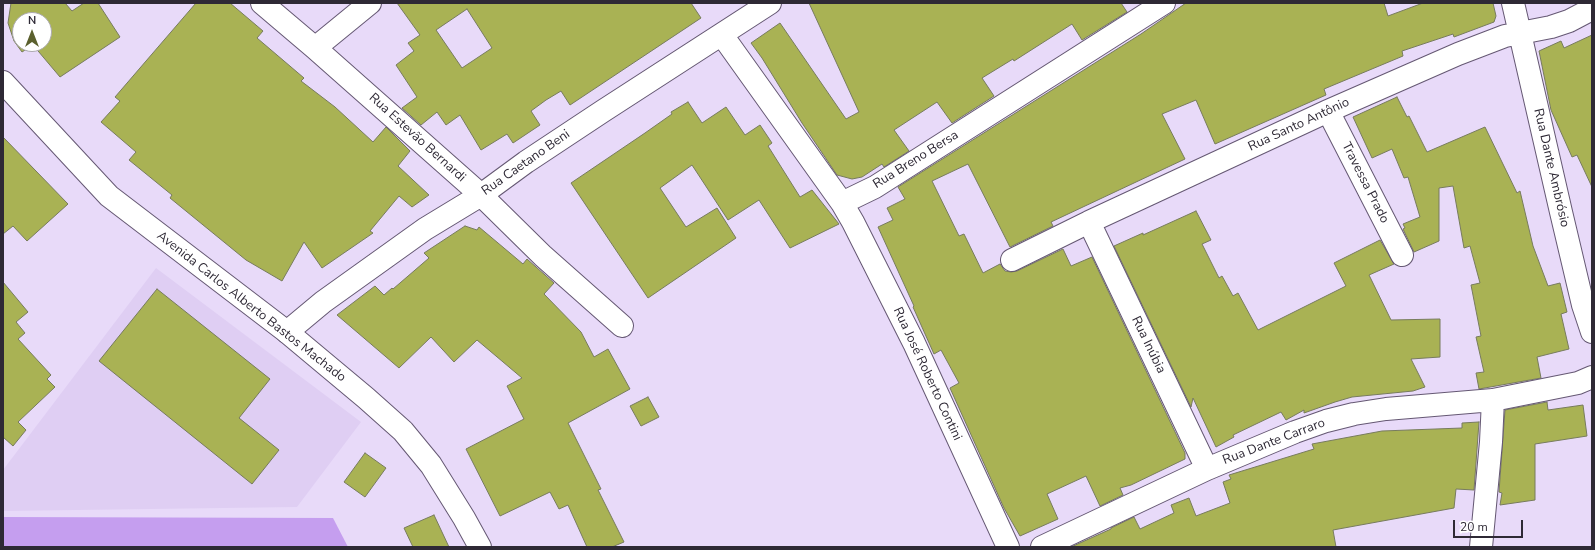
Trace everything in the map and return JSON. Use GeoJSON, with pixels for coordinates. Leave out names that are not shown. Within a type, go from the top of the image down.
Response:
{"type":"FeatureCollection","features":[{"type":"Feature","properties":{"kind":"street","name":"Rua Estevão Bernardi"},"geometry":{"type":"LineString","coordinates":[[262,3],[481,195],[542,256],[582,289],[622,326]]}},
{"type":"Feature","properties":{"kind":"street"},"geometry":{"type":"LineString","coordinates":[[315,48],[370,3]]}},
{"type":"Feature","properties":{"kind":"street","name":"Rua Caetano Beni"},"geometry":{"type":"LineString","coordinates":[[287,332],[323,302],[425,229],[481,195],[526,162],[770,3]]}},
{"type":"Feature","properties":{"kind":"street","name":"Rua Breno Bersa"},"geometry":{"type":"LineString","coordinates":[[842,203],[875,186],[1164,3]]}},
{"type":"Feature","properties":{"kind":"street","name":"Rua Dante Ambrósio"},"geometry":{"type":"LineString","coordinates":[[1513,3],[1519,33],[1588,303],[1592,332]]}},
{"type":"Feature","properties":{"kind":"street","name":"Rua Santo Antônio"},"geometry":{"type":"LineString","coordinates":[[1012,260],[1089,222],[1328,111],[1458,54],[1504,36],[1551,27],[1569,21],[1592,9]]}},
{"type":"Feature","properties":{"kind":"street"},"geometry":{"type":"LineString","coordinates":[[722,35],[842,203]]}},
{"type":"Feature","properties":{"kind":"street","name":"Avenida Carlos Alberto Bastos Machado"},"geometry":{"type":"LineString","coordinates":[[3,82],[109,196],[287,332],[403,431],[431,465],[480,547]]}},
{"type":"Feature","properties":{"kind":"street","name":"Travessa Prado"},"geometry":{"type":"LineString","coordinates":[[1328,111],[1402,255]]}},
{"type":"Feature","properties":{"kind":"street","name":"Rua José Roberto Contini"},"geometry":{"type":"LineString","coordinates":[[842,203],[914,343],[1008,547]]}},
{"type":"Feature","properties":{"kind":"street","name":"Rua Inúbia"},"geometry":{"type":"LineString","coordinates":[[1089,222],[1207,469]]}},
{"type":"Feature","properties":{"kind":"street","name":"Rua Dante Carraro"},"geometry":{"type":"LineString","coordinates":[[1042,547],[1207,469],[1295,432],[1354,414],[1386,409],[1493,400],[1578,383],[1592,377]]}},
{"type":"Feature","properties":{"kind":"street"},"geometry":{"type":"LineString","coordinates":[[1481,547],[1491,442],[1493,400]]}},
{"type":"Feature","properties":{"kind":"shaded area"},"geometry":{"type":"Polygon","coordinates":[[[156,268],[361,422],[297,507],[3,511],[3,470],[156,268]]]}},
{"type":"Feature","properties":{"kind":"shaded area"},"geometry":{"type":"Polygon","coordinates":[[[3,517],[333,518],[348,547],[3,547],[3,517]]]}},
{"type":"Feature","properties":{"kind":"building"},"geometry":{"type":"Polygon","coordinates":[[[11,3],[65,3],[72,11],[84,3],[98,3],[120,37],[60,77],[39,52],[52,52],[52,12],[12,12],[12,35],[8,23],[11,3]]]}},
{"type":"Feature","properties":{"kind":"building"},"geometry":{"type":"Polygon","coordinates":[[[196,3],[230,3],[263,31],[257,38],[304,78],[301,81],[335,107],[373,142],[386,127],[410,151],[398,166],[429,195],[412,207],[399,196],[370,231],[373,233],[322,268],[304,242],[282,281],[246,260],[170,198],[172,195],[129,160],[136,152],[101,122],[120,101],[115,97],[196,3]]]}},
{"type":"Feature","properties":{"kind":"building"},"geometry":{"type":"Polygon","coordinates":[[[397,3],[691,3],[701,18],[570,105],[561,91],[546,100],[531,111],[540,125],[513,143],[507,134],[481,150],[460,115],[446,125],[437,112],[421,125],[402,108],[417,97],[396,65],[414,51],[408,43],[420,35],[397,3]],[[467,9],[436,30],[462,68],[492,48],[467,9]]]}},
{"type":"Feature","properties":{"kind":"building"},"geometry":{"type":"Polygon","coordinates":[[[809,3],[1121,3],[1127,12],[1082,40],[1072,24],[1014,61],[1013,59],[982,78],[994,96],[952,123],[937,102],[894,130],[909,151],[884,167],[882,164],[862,177],[852,179],[837,175],[751,43],[780,23],[846,119],[859,112],[809,3]]]}},
{"type":"Feature","properties":{"kind":"building"},"geometry":{"type":"Polygon","coordinates":[[[1186,3],[1384,3],[1388,16],[1423,3],[1493,3],[1496,16],[1494,22],[1454,37],[1453,34],[1402,51],[1403,56],[1324,89],[1326,95],[1215,144],[1196,100],[1162,114],[1185,159],[1051,222],[1053,226],[1010,247],[968,164],[932,181],[959,236],[964,234],[983,273],[1000,264],[1005,271],[1017,271],[1063,249],[1071,266],[1092,257],[1185,453],[1185,459],[1131,485],[1120,488],[1123,495],[1100,506],[1086,476],[1047,494],[1058,519],[1020,536],[1004,508],[950,388],[959,383],[941,350],[934,354],[878,227],[893,220],[887,208],[905,199],[898,187],[1141,34],[1186,3]]]}},
{"type":"Feature","properties":{"kind":"building"},"geometry":{"type":"Polygon","coordinates":[[[1592,35],[1592,187],[1577,155],[1572,157],[1551,110],[1539,51],[1561,41],[1564,48],[1592,35]]]}},
{"type":"Feature","properties":{"kind":"building"},"geometry":{"type":"Polygon","coordinates":[[[1397,97],[1407,117],[1409,116],[1427,152],[1485,127],[1517,193],[1520,191],[1533,246],[1548,286],[1560,283],[1567,312],[1561,314],[1569,349],[1537,357],[1541,378],[1479,389],[1476,373],[1484,372],[1476,337],[1481,336],[1471,285],[1480,283],[1470,246],[1464,248],[1453,186],[1439,188],[1439,241],[1414,252],[1403,229],[1405,228],[1403,224],[1420,217],[1408,177],[1404,178],[1392,149],[1372,158],[1353,117],[1397,97]]]}},
{"type":"Feature","properties":{"kind":"building"},"geometry":{"type":"Polygon","coordinates":[[[688,102],[702,123],[726,107],[745,135],[760,125],[772,143],[768,146],[800,197],[812,190],[839,224],[790,248],[759,200],[728,220],[692,165],[660,188],[686,227],[717,208],[736,238],[648,298],[571,183],[672,114],[671,112],[688,102]]]}},
{"type":"Feature","properties":{"kind":"building"},"geometry":{"type":"Polygon","coordinates":[[[3,137],[68,204],[27,241],[13,226],[3,234],[3,137]]]}},
{"type":"Feature","properties":{"kind":"building"},"geometry":{"type":"Polygon","coordinates":[[[1196,211],[1211,240],[1202,244],[1219,278],[1222,276],[1233,296],[1238,293],[1258,330],[1346,286],[1334,263],[1380,240],[1394,264],[1369,275],[1391,320],[1440,319],[1440,357],[1411,359],[1425,387],[1413,391],[1352,397],[1304,413],[1304,410],[1286,420],[1281,412],[1233,435],[1234,437],[1216,447],[1193,398],[1191,407],[1114,246],[1143,233],[1143,235],[1196,211]]]}},
{"type":"Feature","properties":{"kind":"building"},"geometry":{"type":"Polygon","coordinates":[[[465,226],[477,230],[479,227],[523,264],[527,259],[554,283],[544,294],[581,332],[594,357],[608,349],[630,389],[568,423],[601,489],[598,490],[624,542],[612,547],[587,547],[568,505],[559,509],[550,492],[500,516],[466,449],[524,419],[507,386],[522,378],[477,340],[454,362],[431,337],[399,368],[337,315],[375,286],[384,295],[392,288],[393,289],[429,258],[424,253],[465,226]]]}},
{"type":"Feature","properties":{"kind":"building"},"geometry":{"type":"Polygon","coordinates":[[[3,282],[28,312],[16,322],[25,333],[18,339],[51,375],[47,379],[55,387],[18,422],[26,430],[13,446],[3,437],[3,282]]]}},
{"type":"Feature","properties":{"kind":"building"},"geometry":{"type":"Polygon","coordinates":[[[157,289],[270,379],[239,418],[279,450],[252,484],[99,361],[157,289]]]}},
{"type":"Feature","properties":{"kind":"building"},"geometry":{"type":"Polygon","coordinates":[[[648,397],[659,417],[641,426],[630,406],[648,397]]]}},
{"type":"Feature","properties":{"kind":"building"},"geometry":{"type":"Polygon","coordinates":[[[1547,402],[1548,410],[1583,405],[1587,436],[1535,444],[1535,500],[1500,505],[1502,493],[1499,492],[1505,410],[1547,402]]]}},
{"type":"Feature","properties":{"kind":"building"},"geometry":{"type":"Polygon","coordinates":[[[1479,422],[1474,490],[1456,489],[1454,508],[1333,530],[1336,547],[1071,547],[1134,517],[1140,529],[1174,513],[1171,505],[1189,498],[1196,516],[1230,503],[1223,482],[1231,479],[1229,475],[1314,449],[1312,444],[1382,431],[1462,428],[1462,423],[1479,422]]]}},
{"type":"Feature","properties":{"kind":"building"},"geometry":{"type":"Polygon","coordinates":[[[365,453],[386,468],[365,497],[344,482],[365,453]]]}},
{"type":"Feature","properties":{"kind":"building"},"geometry":{"type":"Polygon","coordinates":[[[434,515],[449,547],[413,547],[404,528],[434,515]]]}}]}
